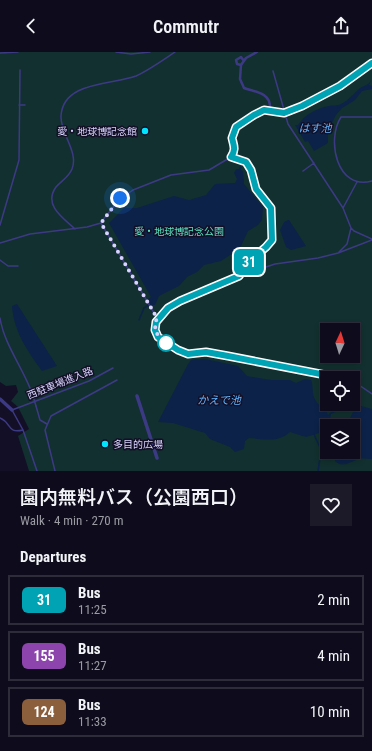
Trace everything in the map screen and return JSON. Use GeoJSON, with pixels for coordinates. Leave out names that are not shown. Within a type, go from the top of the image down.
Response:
{"type":"FeatureCollection","features":[{"type":"Feature","properties":{"kind":"street"},"geometry":{"type":"LineString","coordinates":[[238,65],[246,58],[257,52]]}},
{"type":"Feature","properties":{"kind":"street"},"geometry":{"type":"LineString","coordinates":[[244,61],[243,58],[238,57],[236,60],[240,79],[244,88],[266,96],[269,100],[270,107]]}},
{"type":"Feature","properties":{"kind":"street"},"geometry":{"type":"LineString","coordinates":[[137,396],[157,458]]}},
{"type":"Feature","properties":{"kind":"street"},"geometry":{"type":"LineString","coordinates":[[0,399],[12,410]]}},
{"type":"Feature","properties":{"kind":"lane"},"geometry":{"type":"LineString","coordinates":[[0,53],[18,52]]}},
{"type":"Feature","properties":{"kind":"lane"},"geometry":{"type":"LineString","coordinates":[[116,52],[131,54],[150,52]]}},
{"type":"Feature","properties":{"kind":"lane"},"geometry":{"type":"LineString","coordinates":[[75,229],[57,213],[52,206],[53,193],[73,168],[73,156],[61,116],[67,100],[73,93],[137,75],[175,52]]}},
{"type":"Feature","properties":{"kind":"lane"},"geometry":{"type":"LineString","coordinates":[[0,243],[30,234],[75,229],[101,223],[120,198],[133,190],[170,175],[209,170],[231,157],[235,146],[232,138],[236,127],[254,115],[264,110],[269,112],[284,113],[330,92],[372,63]]}},
{"type":"Feature","properties":{"kind":"lane"},"geometry":{"type":"LineString","coordinates":[[0,226],[19,160],[20,70]]}},
{"type":"Feature","properties":{"kind":"lane"},"geometry":{"type":"LineString","coordinates":[[273,71],[288,124],[343,208],[351,228],[354,231],[372,239]]}},
{"type":"Feature","properties":{"kind":"lane"},"geometry":{"type":"LineString","coordinates":[[20,105],[25,105]]}},
{"type":"Feature","properties":{"kind":"lane"},"geometry":{"type":"LineString","coordinates":[[269,112],[270,107]]}},
{"type":"Feature","properties":{"kind":"lane"},"geometry":{"type":"LineString","coordinates":[[372,117],[341,117],[334,130],[334,148],[336,159],[343,171],[357,182],[366,183],[372,181]]}},
{"type":"Feature","properties":{"kind":"lane"},"geometry":{"type":"LineString","coordinates":[[62,142],[67,140]]}},
{"type":"Feature","properties":{"kind":"lane"},"geometry":{"type":"LineString","coordinates":[[231,157],[246,162],[251,170],[256,189],[271,208],[273,227],[272,240],[251,260],[239,276]]}},
{"type":"Feature","properties":{"kind":"lane"},"geometry":{"type":"LineString","coordinates":[[303,171],[314,163]]}},
{"type":"Feature","properties":{"kind":"lane"},"geometry":{"type":"LineString","coordinates":[[343,208],[357,182]]}},
{"type":"Feature","properties":{"kind":"lane"},"geometry":{"type":"LineString","coordinates":[[101,223],[157,318]]}},
{"type":"Feature","properties":{"kind":"lane"},"geometry":{"type":"LineString","coordinates":[[338,253],[347,244],[351,228]]}},
{"type":"Feature","properties":{"kind":"lane"},"geometry":{"type":"LineString","coordinates":[[320,374],[206,352],[188,354],[178,350],[158,337],[155,330],[157,318],[168,308],[180,301],[239,276],[275,264],[318,258],[338,253],[372,239]]}},
{"type":"Feature","properties":{"kind":"lane"},"geometry":{"type":"LineString","coordinates":[[0,260],[8,266],[18,266]]}},
{"type":"Feature","properties":{"kind":"lane"},"geometry":{"type":"LineString","coordinates":[[0,318],[5,337],[26,377],[40,420],[47,424]]}},
{"type":"Feature","properties":{"kind":"lane"},"geometry":{"type":"LineString","coordinates":[[158,344],[163,341]]}},
{"type":"Feature","properties":{"kind":"lane","name":"西駐車場進入路"},"geometry":{"type":"LineString","coordinates":[[12,410],[89,381],[113,368]]}},
{"type":"Feature","properties":{"kind":"lane"},"geometry":{"type":"LineString","coordinates":[[55,471],[46,437],[47,424],[51,416],[117,380]]}},
{"type":"Feature","properties":{"kind":"lane"},"geometry":{"type":"LineString","coordinates":[[360,386],[372,394]]}},
{"type":"Feature","properties":{"kind":"lane"},"geometry":{"type":"LineString","coordinates":[[12,410],[23,430],[37,471]]}},
{"type":"Feature","properties":{"kind":"lane"},"geometry":{"type":"LineString","coordinates":[[0,418],[4,420],[12,430],[16,432],[23,430]]}},
{"type":"Feature","properties":{"kind":"green space","name":"愛・地球博記念公園"},"geometry":{"type":"Polygon","coordinates":[[[0,52],[372,52],[372,471],[29,471],[18,436],[29,429],[18,407],[11,401],[18,392],[16,385],[6,386],[0,382],[0,52]]]}},
{"type":"Feature","properties":{"kind":"water","name":"はす池"},"geometry":{"type":"Polygon","coordinates":[[[371,81],[369,85],[372,86],[372,89],[362,91],[355,100],[342,108],[336,115],[328,131],[328,143],[314,151],[308,141],[305,142],[295,125],[298,125],[307,115],[316,110],[324,107],[340,105],[349,99],[360,88],[371,81]]]}},
{"type":"Feature","properties":{"kind":"water"},"geometry":{"type":"Polygon","coordinates":[[[240,166],[242,167],[241,170],[243,171],[244,184],[263,207],[262,220],[258,225],[248,231],[241,246],[236,251],[221,261],[204,265],[197,272],[187,277],[179,286],[159,296],[155,305],[151,305],[148,299],[151,297],[109,223],[124,208],[137,208],[174,196],[189,200],[206,195],[215,184],[235,183],[237,179],[234,173],[240,166]]]}},
{"type":"Feature","properties":{"kind":"water"},"geometry":{"type":"Polygon","coordinates":[[[288,220],[306,246],[291,250],[286,247],[280,230],[284,222],[288,220]]]}},
{"type":"Feature","properties":{"kind":"water"},"geometry":{"type":"Polygon","coordinates":[[[17,304],[57,366],[42,371],[31,356],[15,324],[12,306],[17,304]]]}},
{"type":"Feature","properties":{"kind":"water","name":"かえで池"},"geometry":{"type":"Polygon","coordinates":[[[205,359],[238,366],[247,376],[271,380],[290,380],[296,383],[305,379],[311,380],[314,398],[320,405],[320,411],[326,411],[328,415],[331,412],[338,411],[331,414],[330,419],[320,419],[320,433],[306,437],[290,432],[281,438],[276,439],[249,438],[245,441],[244,449],[235,452],[230,447],[210,439],[205,433],[173,423],[158,422],[191,360],[205,359]]]}},
{"type":"Feature","properties":{"kind":"water"},"geometry":{"type":"Polygon","coordinates":[[[360,406],[372,409],[372,459],[360,459],[360,419],[350,419],[354,411],[360,411],[360,406]]]}},
{"type":"Feature","properties":{"kind":"water"},"geometry":{"type":"Polygon","coordinates":[[[335,459],[359,459],[347,464],[341,464],[335,461],[335,459]]]}},
{"type":"Feature","properties":{"kind":"waterway"},"geometry":{"type":"LineString","coordinates":[[139,320],[144,308],[152,303]]}},
{"type":"Feature","properties":{"kind":"waterway"},"geometry":{"type":"LineString","coordinates":[[314,434],[320,448]]}},
{"type":"Feature","properties":{"kind":"waterway"},"geometry":{"type":"LineString","coordinates":[[318,471],[320,458]]}},
{"type":"Feature","properties":{"kind":"bus line","name":"31"},"geometry":{"type":"LineString","coordinates":[[320,375],[206,352],[194,352],[188,354],[178,350],[158,337],[155,330],[156,323],[157,318],[168,308],[180,301],[239,276],[251,260],[272,240],[273,227],[271,208],[256,189],[252,179],[251,170],[246,162],[235,157],[231,157],[235,146],[232,138],[236,127],[264,110],[269,112],[284,113],[302,106],[340,86],[372,63]]}},
{"type":"Feature","properties":{"kind":"place","name":"愛・地球博記念館"},"geometry":{"type":"Point","coordinates":[145,131]}},
{"type":"Feature","properties":{"kind":"place","name":"多目的広場"},"geometry":{"type":"Point","coordinates":[105,444]}},
{"type":"Feature","properties":{"kind":"route"},"geometry":{"type":"LineString","coordinates":[[120,198],[101,223],[157,318],[155,330],[158,337],[169,344],[166,343]]}}]}
